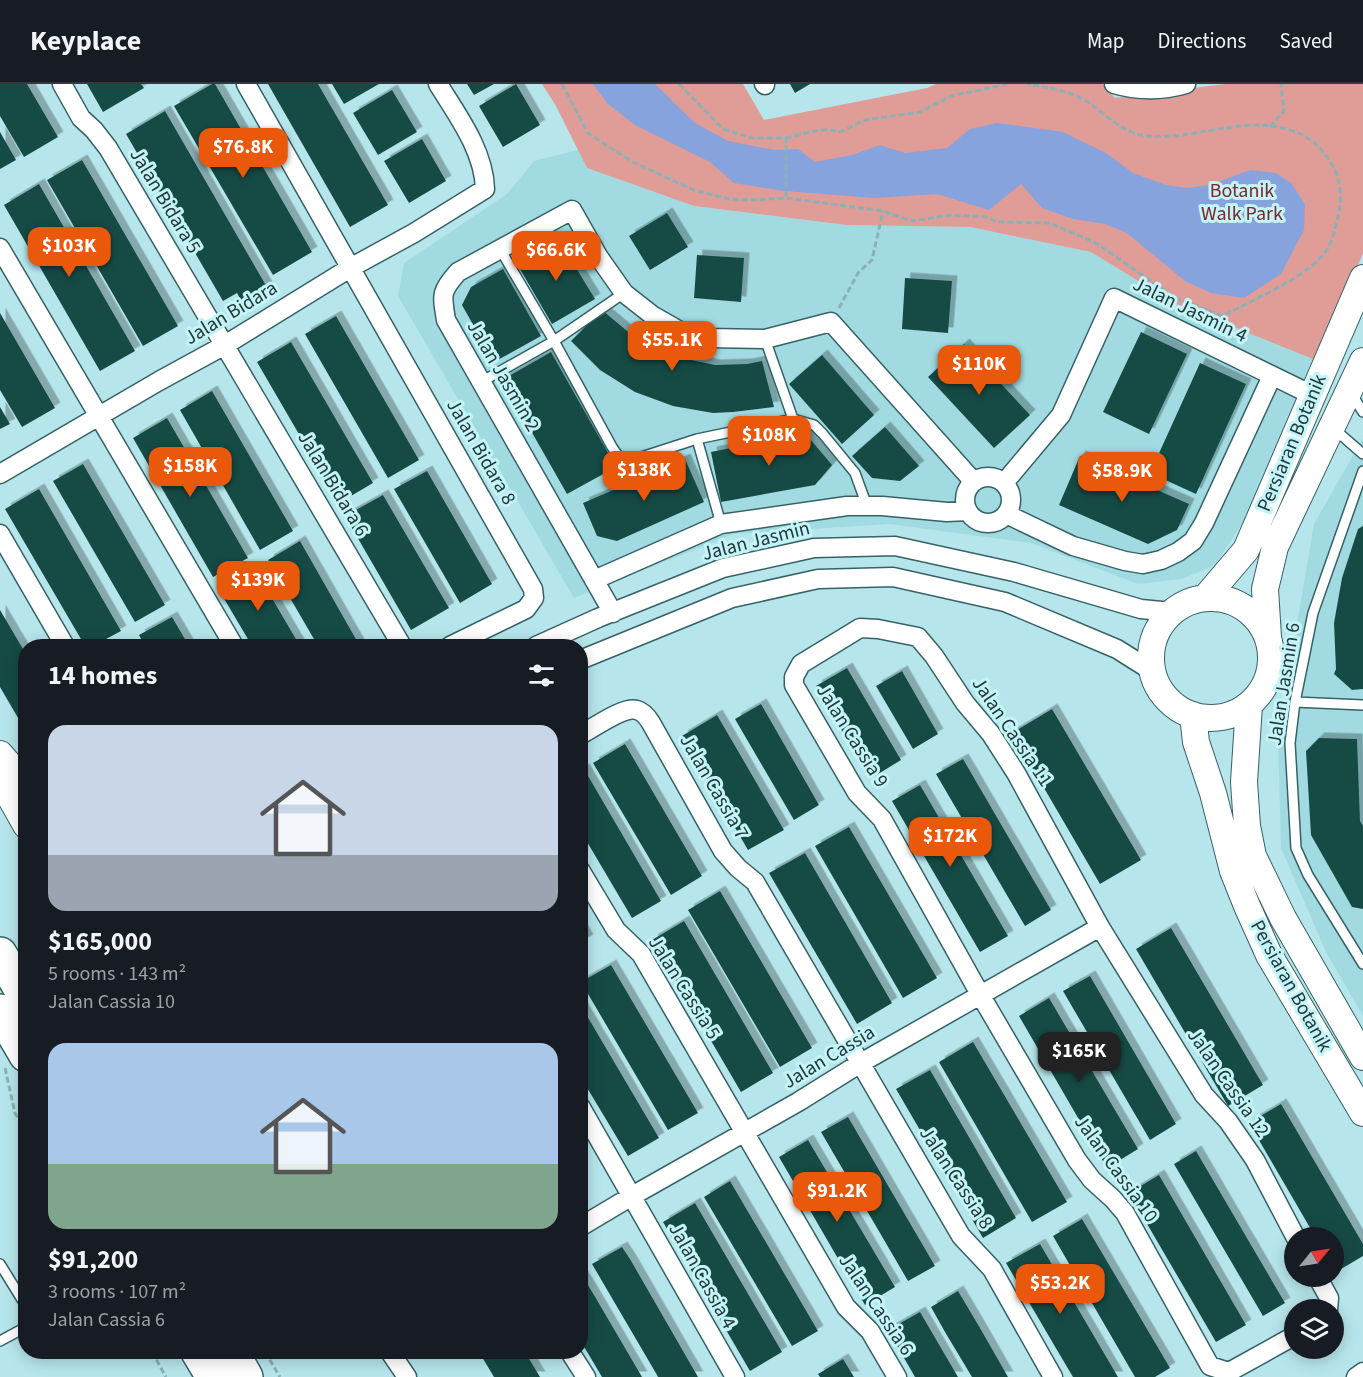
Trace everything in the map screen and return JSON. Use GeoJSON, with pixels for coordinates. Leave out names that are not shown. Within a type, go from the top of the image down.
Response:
{"type":"FeatureCollection","features":[{"type":"Feature","properties":{"kind":"highway"},"geometry":{"type":"LineString","coordinates":[[0,954],[18,984]]}},
{"type":"Feature","properties":{"kind":"highway"},"geometry":{"type":"LineString","coordinates":[[0,1011],[14,1056]]}},
{"type":"Feature","properties":{"kind":"highway"},"geometry":{"type":"LineString","coordinates":[[202,1359],[213,1377]]}},
{"type":"Feature","properties":{"kind":"highway"},"geometry":{"type":"LineString","coordinates":[[236,1359],[246,1377]]}},
{"type":"Feature","properties":{"kind":"main road","name":"Persiaran Botanik"},"geometry":{"type":"LineString","coordinates":[[1205,598],[1246,550],[1363,278]]}},
{"type":"Feature","properties":{"kind":"main road","name":"Persiaran Botanik"},"geometry":{"type":"LineString","coordinates":[[1269,644],[1265,589],[1275,547],[1333,428],[1356,401],[1363,361]]}},
{"type":"Feature","properties":{"kind":"main road"},"geometry":{"type":"LineString","coordinates":[[1205,598],[1222,599],[1238,605],[1252,615],[1263,628],[1269,644],[1268,678],[1249,705],[1232,714],[1212,718],[1193,715],[1179,709],[1167,698],[1158,686],[1152,671],[1151,649],[1158,629],[1172,612],[1188,603],[1205,598]]}},
{"type":"Feature","properties":{"kind":"main road","name":"Persiaran Botanik"},"geometry":{"type":"LineString","coordinates":[[1249,705],[1244,782],[1247,826],[1254,856],[1282,918],[1351,1030],[1363,1057]]}},
{"type":"Feature","properties":{"kind":"main road","name":"Persiaran Botanik"},"geometry":{"type":"LineString","coordinates":[[1193,715],[1196,742],[1213,793],[1233,871],[1247,906],[1269,955],[1363,1113]]}},
{"type":"Feature","properties":{"kind":"main road"},"geometry":{"type":"LineString","coordinates":[[0,754],[18,773]]}},
{"type":"Feature","properties":{"kind":"main road"},"geometry":{"type":"LineString","coordinates":[[0,778],[18,811]]}},
{"type":"Feature","properties":{"kind":"street","name":"Jalan Bidara 5"},"geometry":{"type":"LineString","coordinates":[[62,84],[81,118],[108,148],[225,345]]}},
{"type":"Feature","properties":{"kind":"street","name":"Jalan Bidara 8"},"geometry":{"type":"LineString","coordinates":[[246,84],[533,589],[534,598],[526,609],[465,639]]}},
{"type":"Feature","properties":{"kind":"street","name":"Jalan Bidara"},"geometry":{"type":"LineString","coordinates":[[0,474],[225,345],[485,189],[485,174],[475,148],[438,84]]}},
{"type":"Feature","properties":{"kind":"street"},"geometry":{"type":"LineString","coordinates":[[1114,84],[1131,89],[1171,88],[1186,84]]}},
{"type":"Feature","properties":{"kind":"street","name":"Jalan Jasmin 2"},"geometry":{"type":"LineString","coordinates":[[613,613],[446,320],[442,295],[458,272],[572,210],[598,256],[624,293]]}},
{"type":"Feature","properties":{"kind":"street"},"geometry":{"type":"LineString","coordinates":[[0,248],[230,639]]}},
{"type":"Feature","properties":{"kind":"street"},"geometry":{"type":"LineString","coordinates":[[624,293],[652,315],[680,331],[709,338],[765,339],[831,322],[974,482]]}},
{"type":"Feature","properties":{"kind":"street","name":"Jalan Jasmin 4"},"geometry":{"type":"LineString","coordinates":[[1004,483],[1061,416],[1114,298],[1312,395]]}},
{"type":"Feature","properties":{"kind":"street","name":"Jalan Bidara 6"},"geometry":{"type":"LineString","coordinates":[[225,345],[398,639]]}},
{"type":"Feature","properties":{"kind":"street"},"geometry":{"type":"LineString","coordinates":[[1006,514],[1073,546],[1125,561],[1143,564],[1161,560],[1178,552],[1193,541],[1204,523],[1272,376]]}},
{"type":"Feature","properties":{"kind":"street"},"geometry":{"type":"LineString","coordinates":[[991,476],[1004,483],[1012,503],[999,521],[983,523],[976,520],[968,511],[966,492],[974,482],[991,476]]}},
{"type":"Feature","properties":{"kind":"street"},"geometry":{"type":"LineString","coordinates":[[594,580],[721,524],[819,509],[867,506],[947,512],[968,511]]}},
{"type":"Feature","properties":{"kind":"street"},"geometry":{"type":"LineString","coordinates":[[0,534],[61,639]]}},
{"type":"Feature","properties":{"kind":"street","name":"Jalan Jasmin"},"geometry":{"type":"LineString","coordinates":[[552,639],[723,568],[814,548],[895,546],[1014,572],[1141,609],[1172,612]]}},
{"type":"Feature","properties":{"kind":"street"},"geometry":{"type":"LineString","coordinates":[[588,657],[732,598],[818,579],[893,577],[1005,602],[1117,648],[1152,671]]}},
{"type":"Feature","properties":{"kind":"street","name":"Jalan Cassia 11"},"geometry":{"type":"LineString","coordinates":[[842,638],[860,628],[918,637],[934,656],[965,703],[991,734],[1016,773],[1100,927]]}},
{"type":"Feature","properties":{"kind":"street","name":"Jalan Cassia 9"},"geometry":{"type":"LineString","coordinates":[[842,638],[801,664],[794,677],[794,685],[857,793],[882,819],[981,996]]}},
{"type":"Feature","properties":{"kind":"street","name":"Jalan Cassia 7"},"geometry":{"type":"LineString","coordinates":[[588,731],[625,710],[637,710],[645,715],[723,850],[738,868],[755,882],[859,1064]]}},
{"type":"Feature","properties":{"kind":"street","name":"Jalan Cassia 5"},"geometry":{"type":"LineString","coordinates":[[588,883],[616,930],[641,954],[745,1133]]}},
{"type":"Feature","properties":{"kind":"street","name":"Jalan Cassia"},"geometry":{"type":"LineString","coordinates":[[588,1222],[1100,927]]}},
{"type":"Feature","properties":{"kind":"street","name":"Jalan Cassia 12"},"geometry":{"type":"LineString","coordinates":[[1100,927],[1204,1095],[1227,1121],[1254,1160],[1290,1227]]}},
{"type":"Feature","properties":{"kind":"street","name":"Jalan Cassia 10"},"geometry":{"type":"LineString","coordinates":[[981,996],[1077,1160],[1092,1180],[1125,1213],[1210,1366],[1229,1372],[1284,1343]]}},
{"type":"Feature","properties":{"kind":"street","name":"Jalan Cassia 8"},"geometry":{"type":"LineString","coordinates":[[859,1064],[961,1236],[992,1269],[1053,1377]]}},
{"type":"Feature","properties":{"kind":"street","name":"Jalan Cassia 4"},"geometry":{"type":"LineString","coordinates":[[588,1120],[735,1377]]}},
{"type":"Feature","properties":{"kind":"street","name":"Jalan Cassia 6"},"geometry":{"type":"LineString","coordinates":[[745,1133],[846,1307],[870,1331],[897,1377]]}},
{"type":"Feature","properties":{"kind":"street"},"geometry":{"type":"LineString","coordinates":[[394,1359],[406,1377]]}},
{"type":"Feature","properties":{"kind":"street"},"geometry":{"type":"LineString","coordinates":[[574,1359],[586,1377]]}},
{"type":"Feature","properties":{"kind":"street"},"geometry":{"type":"LineString","coordinates":[[1356,1377],[1363,1372]]}},
{"type":"Feature","properties":{"kind":"lane"},"geometry":{"type":"LineString","coordinates":[[500,249],[619,457],[632,460],[697,439],[793,419],[814,425],[823,434],[855,473],[867,506]]}},
{"type":"Feature","properties":{"kind":"lane"},"geometry":{"type":"LineString","coordinates":[[481,382],[554,341],[624,293]]}},
{"type":"Feature","properties":{"kind":"lane"},"geometry":{"type":"LineString","coordinates":[[765,339],[793,419]]}},
{"type":"Feature","properties":{"kind":"lane"},"geometry":{"type":"LineString","coordinates":[[1333,428],[1363,454]]}},
{"type":"Feature","properties":{"kind":"lane"},"geometry":{"type":"LineString","coordinates":[[697,439],[721,524]]}},
{"type":"Feature","properties":{"kind":"lane","name":"Jalan Jasmin 6"},"geometry":{"type":"LineString","coordinates":[[1363,471],[1313,613],[1295,702],[1290,743],[1296,848],[1308,875],[1363,964]]}},
{"type":"Feature","properties":{"kind":"lane"},"geometry":{"type":"LineString","coordinates":[[1295,702],[1363,705]]}},
{"type":"Feature","properties":{"kind":"lane"},"geometry":{"type":"LineString","coordinates":[[0,1264],[18,1293]]}},
{"type":"Feature","properties":{"kind":"lane"},"geometry":{"type":"LineString","coordinates":[[0,1341],[18,1332]]}},
{"type":"Feature","properties":{"kind":"path"},"geometry":{"type":"LineString","coordinates":[[562,84],[588,133],[632,160],[694,190],[729,199],[748,200],[785,196],[883,211],[912,221],[950,215],[986,217],[998,222],[1050,224],[1096,243],[1131,265],[1177,299],[1223,316],[1307,270],[1327,250],[1341,209],[1340,179],[1327,155],[1316,143],[1305,136],[1286,129],[1251,124],[1183,134],[1145,136],[1128,130],[1091,104],[1069,93],[1028,84]]}},
{"type":"Feature","properties":{"kind":"path"},"geometry":{"type":"LineString","coordinates":[[679,84],[723,129],[752,138],[786,138],[825,130],[840,132],[865,120],[920,112],[951,96],[1008,84]]}},
{"type":"Feature","properties":{"kind":"path"},"geometry":{"type":"LineString","coordinates":[[1270,127],[1284,111],[1281,84]]}},
{"type":"Feature","properties":{"kind":"path"},"geometry":{"type":"LineString","coordinates":[[785,196],[786,138]]}},
{"type":"Feature","properties":{"kind":"path"},"geometry":{"type":"LineString","coordinates":[[831,322],[858,273],[872,260],[883,211]]}},
{"type":"Feature","properties":{"kind":"path"},"geometry":{"type":"LineString","coordinates":[[14,1056],[15,1113],[18,1118]]}},
{"type":"Feature","properties":{"kind":"path"},"geometry":{"type":"LineString","coordinates":[[156,1359],[166,1377]]}},
{"type":"Feature","properties":{"kind":"path"},"geometry":{"type":"LineString","coordinates":[[269,1359],[280,1377]]}},
{"type":"Feature","properties":{"kind":"shaded area"},"geometry":{"type":"Polygon","coordinates":[[[578,150],[587,168],[694,206],[846,225],[970,227],[1091,252],[1174,303],[1318,361],[1242,524],[1215,565],[1182,579],[1138,584],[1031,543],[889,524],[734,534],[574,598],[398,296],[404,263],[507,194],[534,161],[578,150]]]}},
{"type":"Feature","properties":{"kind":"shaded area"},"geometry":{"type":"Polygon","coordinates":[[[1363,438],[1363,1016],[1326,952],[1281,848],[1278,734],[1314,524],[1363,438]]]}},
{"type":"Feature","properties":{"kind":"green space","name":"Botanik Walk Park"},"geometry":{"type":"Polygon","coordinates":[[[542,84],[743,84],[764,120],[927,88],[936,84],[1102,84],[1115,98],[1225,84],[1363,84],[1363,253],[1318,361],[1174,303],[1091,252],[970,227],[846,225],[694,206],[587,168],[556,106],[542,84]]]}},
{"type":"Feature","properties":{"kind":"water"},"geometry":{"type":"Polygon","coordinates":[[[593,84],[655,84],[695,123],[728,141],[775,150],[798,149],[815,162],[852,155],[880,145],[905,153],[947,148],[970,129],[997,123],[1063,132],[1106,153],[1133,173],[1166,185],[1187,188],[1210,185],[1250,170],[1276,173],[1291,183],[1305,204],[1304,230],[1281,274],[1244,298],[1211,293],[1185,281],[1127,233],[1105,224],[1073,219],[1042,208],[1021,184],[989,210],[937,194],[874,198],[785,191],[734,183],[710,162],[635,125],[608,104],[593,84]]]}},
{"type":"Feature","properties":{"kind":"building"},"geometry":{"type":"Polygon","coordinates":[[[0,84],[27,84],[58,137],[24,157],[0,116],[0,84]]]}},
{"type":"Feature","properties":{"kind":"building"},"geometry":{"type":"Polygon","coordinates":[[[87,84],[141,84],[144,88],[103,112],[87,84]]]}},
{"type":"Feature","properties":{"kind":"building"},"geometry":{"type":"Polygon","coordinates":[[[215,84],[312,252],[273,275],[174,106],[215,84]]]}},
{"type":"Feature","properties":{"kind":"building"},"geometry":{"type":"Polygon","coordinates":[[[268,84],[318,84],[388,205],[350,227],[268,84]]]}},
{"type":"Feature","properties":{"kind":"building"},"geometry":{"type":"Polygon","coordinates":[[[332,84],[379,84],[344,104],[332,84]]]}},
{"type":"Feature","properties":{"kind":"building"},"geometry":{"type":"Polygon","coordinates":[[[467,84],[494,84],[474,95],[467,84]]]}},
{"type":"Feature","properties":{"kind":"building"},"geometry":{"type":"Polygon","coordinates":[[[516,84],[540,125],[503,147],[479,106],[516,84]]]}},
{"type":"Feature","properties":{"kind":"building"},"geometry":{"type":"Polygon","coordinates":[[[790,84],[810,84],[795,93],[790,84]]]}},
{"type":"Feature","properties":{"kind":"building"},"geometry":{"type":"Polygon","coordinates":[[[392,90],[417,132],[378,155],[353,113],[392,90]]]}},
{"type":"Feature","properties":{"kind":"building"},"geometry":{"type":"Polygon","coordinates":[[[165,111],[268,289],[243,304],[237,293],[223,301],[126,134],[165,111]]]}},
{"type":"Feature","properties":{"kind":"building"},"geometry":{"type":"Polygon","coordinates":[[[0,132],[16,160],[0,169],[0,132]]]}},
{"type":"Feature","properties":{"kind":"building"},"geometry":{"type":"Polygon","coordinates":[[[422,139],[446,181],[409,203],[384,161],[422,139]]]}},
{"type":"Feature","properties":{"kind":"building"},"geometry":{"type":"Polygon","coordinates":[[[82,160],[178,326],[143,346],[47,180],[82,160]]]}},
{"type":"Feature","properties":{"kind":"building"},"geometry":{"type":"Polygon","coordinates":[[[39,184],[135,351],[100,371],[4,205],[39,184]]]}},
{"type":"Feature","properties":{"kind":"building"},"geometry":{"type":"Polygon","coordinates":[[[667,213],[688,247],[650,270],[629,236],[667,213]]]}},
{"type":"Feature","properties":{"kind":"building"},"geometry":{"type":"Polygon","coordinates":[[[554,242],[564,248],[595,299],[552,324],[517,264],[554,242]]]}},
{"type":"Feature","properties":{"kind":"building"},"geometry":{"type":"Polygon","coordinates":[[[697,255],[744,258],[741,302],[694,298],[697,255]]]}},
{"type":"Feature","properties":{"kind":"building"},"geometry":{"type":"Polygon","coordinates":[[[503,269],[541,336],[494,362],[462,305],[471,287],[503,269]]]}},
{"type":"Feature","properties":{"kind":"building"},"geometry":{"type":"Polygon","coordinates":[[[905,278],[952,281],[948,333],[902,329],[905,278]]]}},
{"type":"Feature","properties":{"kind":"building"},"geometry":{"type":"Polygon","coordinates":[[[602,310],[639,341],[668,355],[715,365],[762,361],[774,407],[713,413],[673,406],[635,392],[600,370],[571,341],[602,310]]]}},
{"type":"Feature","properties":{"kind":"building"},"geometry":{"type":"Polygon","coordinates":[[[0,313],[55,408],[22,427],[0,390],[0,313]]]}},
{"type":"Feature","properties":{"kind":"building"},"geometry":{"type":"Polygon","coordinates":[[[336,316],[419,460],[388,478],[305,334],[336,316]]]}},
{"type":"Feature","properties":{"kind":"building"},"geometry":{"type":"Polygon","coordinates":[[[1141,332],[1187,354],[1149,434],[1103,412],[1141,332]]]}},
{"type":"Feature","properties":{"kind":"building"},"geometry":{"type":"Polygon","coordinates":[[[291,342],[373,483],[339,503],[257,362],[291,342]]]}},
{"type":"Feature","properties":{"kind":"building"},"geometry":{"type":"Polygon","coordinates":[[[964,344],[1030,415],[994,448],[928,377],[964,344]]]}},
{"type":"Feature","properties":{"kind":"building"},"geometry":{"type":"Polygon","coordinates":[[[551,352],[616,467],[567,494],[502,380],[551,352]]]}},
{"type":"Feature","properties":{"kind":"building"},"geometry":{"type":"Polygon","coordinates":[[[822,355],[874,415],[842,444],[789,384],[822,355]]]}},
{"type":"Feature","properties":{"kind":"building"},"geometry":{"type":"Polygon","coordinates":[[[1200,363],[1246,384],[1196,494],[1150,473],[1200,363]]]}},
{"type":"Feature","properties":{"kind":"building"},"geometry":{"type":"Polygon","coordinates":[[[212,391],[293,531],[260,550],[180,410],[212,391]]]}},
{"type":"Feature","properties":{"kind":"building"},"geometry":{"type":"Polygon","coordinates":[[[0,407],[10,424],[0,429],[0,407]]]}},
{"type":"Feature","properties":{"kind":"building"},"geometry":{"type":"Polygon","coordinates":[[[167,418],[248,558],[213,577],[133,438],[167,418]]]}},
{"type":"Feature","properties":{"kind":"building"},"geometry":{"type":"Polygon","coordinates":[[[885,427],[919,466],[900,481],[872,478],[852,456],[885,427]]]}},
{"type":"Feature","properties":{"kind":"building"},"geometry":{"type":"Polygon","coordinates":[[[805,433],[832,465],[815,485],[721,502],[711,452],[805,433]]]}},
{"type":"Feature","properties":{"kind":"building"},"geometry":{"type":"Polygon","coordinates":[[[1080,456],[1189,504],[1177,530],[1148,544],[1059,505],[1080,456]]]}},
{"type":"Feature","properties":{"kind":"building"},"geometry":{"type":"Polygon","coordinates":[[[685,459],[704,502],[617,541],[597,536],[583,503],[685,459]]]}},
{"type":"Feature","properties":{"kind":"building"},"geometry":{"type":"Polygon","coordinates":[[[83,464],[165,605],[135,622],[53,481],[83,464]]]}},
{"type":"Feature","properties":{"kind":"building"},"geometry":{"type":"Polygon","coordinates":[[[427,471],[492,584],[460,603],[394,489],[427,471]]]}},
{"type":"Feature","properties":{"kind":"building"},"geometry":{"type":"Polygon","coordinates":[[[39,489],[121,631],[106,639],[81,639],[5,509],[39,489]]]}},
{"type":"Feature","properties":{"kind":"building"},"geometry":{"type":"Polygon","coordinates":[[[383,495],[449,608],[411,630],[345,516],[383,495]]]}},
{"type":"Feature","properties":{"kind":"building"},"geometry":{"type":"Polygon","coordinates":[[[1363,526],[1363,689],[1352,690],[1334,674],[1336,669],[1334,623],[1342,578],[1358,529],[1363,526]]]}},
{"type":"Feature","properties":{"kind":"building"},"geometry":{"type":"Polygon","coordinates":[[[300,541],[356,639],[314,639],[268,560],[300,541]]]}},
{"type":"Feature","properties":{"kind":"building"},"geometry":{"type":"Polygon","coordinates":[[[255,569],[296,639],[248,639],[219,590],[255,569]]]}},
{"type":"Feature","properties":{"kind":"building"},"geometry":{"type":"Polygon","coordinates":[[[0,610],[18,640],[18,718],[0,687],[0,610]]]}},
{"type":"Feature","properties":{"kind":"building"},"geometry":{"type":"Polygon","coordinates":[[[172,617],[185,639],[141,639],[139,635],[172,617]]]}},
{"type":"Feature","properties":{"kind":"building"},"geometry":{"type":"Polygon","coordinates":[[[847,668],[901,760],[870,779],[816,686],[847,668]]]}},
{"type":"Feature","properties":{"kind":"building"},"geometry":{"type":"Polygon","coordinates":[[[902,671],[938,734],[913,749],[876,686],[902,671]]]}},
{"type":"Feature","properties":{"kind":"building"},"geometry":{"type":"Polygon","coordinates":[[[761,704],[819,805],[794,820],[735,719],[761,704]]]}},
{"type":"Feature","properties":{"kind":"building"},"geometry":{"type":"Polygon","coordinates":[[[1052,709],[1141,860],[1100,884],[1012,733],[1052,709]]]}},
{"type":"Feature","properties":{"kind":"building"},"geometry":{"type":"Polygon","coordinates":[[[717,715],[784,830],[748,850],[682,736],[717,715]]]}},
{"type":"Feature","properties":{"kind":"building"},"geometry":{"type":"Polygon","coordinates":[[[1319,738],[1357,739],[1360,821],[1363,826],[1363,909],[1352,907],[1311,835],[1306,751],[1319,738]]]}},
{"type":"Feature","properties":{"kind":"building"},"geometry":{"type":"Polygon","coordinates":[[[625,744],[702,876],[671,895],[593,763],[625,744]]]}},
{"type":"Feature","properties":{"kind":"building"},"geometry":{"type":"Polygon","coordinates":[[[963,759],[1051,910],[1025,926],[936,774],[963,759]]]}},
{"type":"Feature","properties":{"kind":"building"},"geometry":{"type":"Polygon","coordinates":[[[588,776],[661,901],[632,918],[588,844],[588,776]]]}},
{"type":"Feature","properties":{"kind":"building"},"geometry":{"type":"Polygon","coordinates":[[[920,785],[1008,936],[980,952],[892,801],[920,785]]]}},
{"type":"Feature","properties":{"kind":"building"},"geometry":{"type":"Polygon","coordinates":[[[849,827],[937,978],[903,998],[815,846],[849,827]]]}},
{"type":"Feature","properties":{"kind":"building"},"geometry":{"type":"Polygon","coordinates":[[[805,853],[892,1003],[857,1024],[769,873],[805,853]]]}},
{"type":"Feature","properties":{"kind":"building"},"geometry":{"type":"Polygon","coordinates":[[[720,891],[812,1048],[780,1067],[688,910],[720,891]]]}},
{"type":"Feature","properties":{"kind":"building"},"geometry":{"type":"Polygon","coordinates":[[[684,921],[773,1073],[741,1092],[652,940],[684,921]]]}},
{"type":"Feature","properties":{"kind":"building"},"geometry":{"type":"Polygon","coordinates":[[[1171,928],[1263,1085],[1228,1106],[1136,949],[1171,928]]]}},
{"type":"Feature","properties":{"kind":"building"},"geometry":{"type":"Polygon","coordinates":[[[611,965],[698,1113],[668,1130],[588,994],[588,978],[611,965]]]}},
{"type":"Feature","properties":{"kind":"building"},"geometry":{"type":"Polygon","coordinates":[[[1090,976],[1176,1124],[1150,1140],[1063,991],[1090,976]]]}},
{"type":"Feature","properties":{"kind":"building"},"geometry":{"type":"Polygon","coordinates":[[[1049,998],[1138,1149],[1107,1168],[1019,1016],[1049,998]]]}},
{"type":"Feature","properties":{"kind":"building"},"geometry":{"type":"Polygon","coordinates":[[[588,1018],[659,1138],[628,1156],[588,1089],[588,1018]]]}},
{"type":"Feature","properties":{"kind":"building"},"geometry":{"type":"Polygon","coordinates":[[[973,1042],[1067,1202],[1032,1222],[939,1062],[973,1042]]]}},
{"type":"Feature","properties":{"kind":"building"},"geometry":{"type":"Polygon","coordinates":[[[930,1070],[1016,1218],[983,1238],[896,1089],[930,1070]]]}},
{"type":"Feature","properties":{"kind":"building"},"geometry":{"type":"Polygon","coordinates":[[[1281,1104],[1363,1244],[1363,1256],[1344,1267],[1344,1227],[1310,1227],[1249,1123],[1281,1104]]]}},
{"type":"Feature","properties":{"kind":"building"},"geometry":{"type":"Polygon","coordinates":[[[848,1117],[935,1266],[908,1281],[821,1132],[848,1117]]]}},
{"type":"Feature","properties":{"kind":"building"},"geometry":{"type":"Polygon","coordinates":[[[808,1140],[895,1287],[865,1305],[779,1157],[808,1140]]]}},
{"type":"Feature","properties":{"kind":"building"},"geometry":{"type":"Polygon","coordinates":[[[1196,1151],[1284,1304],[1263,1316],[1174,1164],[1196,1151]]]}},
{"type":"Feature","properties":{"kind":"building"},"geometry":{"type":"Polygon","coordinates":[[[1159,1175],[1246,1325],[1216,1342],[1129,1193],[1159,1175]]]}},
{"type":"Feature","properties":{"kind":"building"},"geometry":{"type":"Polygon","coordinates":[[[730,1181],[818,1331],[792,1346],[704,1197],[730,1181]]]}},
{"type":"Feature","properties":{"kind":"building"},"geometry":{"type":"Polygon","coordinates":[[[695,1203],[782,1352],[750,1371],[663,1222],[695,1203]]]}},
{"type":"Feature","properties":{"kind":"building"},"geometry":{"type":"Polygon","coordinates":[[[1082,1219],[1170,1368],[1155,1377],[1135,1377],[1053,1236],[1082,1219]]]}},
{"type":"Feature","properties":{"kind":"building"},"geometry":{"type":"Polygon","coordinates":[[[1040,1244],[1118,1377],[1073,1377],[1057,1350],[1006,1263],[1040,1244]]]}},
{"type":"Feature","properties":{"kind":"building"},"geometry":{"type":"Polygon","coordinates":[[[622,1247],[698,1377],[658,1377],[592,1264],[622,1247]]]}},
{"type":"Feature","properties":{"kind":"building"},"geometry":{"type":"Polygon","coordinates":[[[588,1286],[642,1377],[602,1377],[588,1354],[588,1286]]]}},
{"type":"Feature","properties":{"kind":"building"},"geometry":{"type":"Polygon","coordinates":[[[958,1291],[1008,1377],[972,1377],[945,1332],[931,1307],[958,1291]]]}},
{"type":"Feature","properties":{"kind":"building"},"geometry":{"type":"Polygon","coordinates":[[[920,1312],[958,1377],[915,1377],[888,1330],[920,1312]]]}},
{"type":"Feature","properties":{"kind":"building"},"geometry":{"type":"Polygon","coordinates":[[[483,1359],[529,1359],[540,1377],[494,1377],[483,1359]]]}},
{"type":"Feature","properties":{"kind":"building"},"geometry":{"type":"Polygon","coordinates":[[[843,1359],[854,1377],[820,1377],[818,1374],[843,1359]]]}}]}
